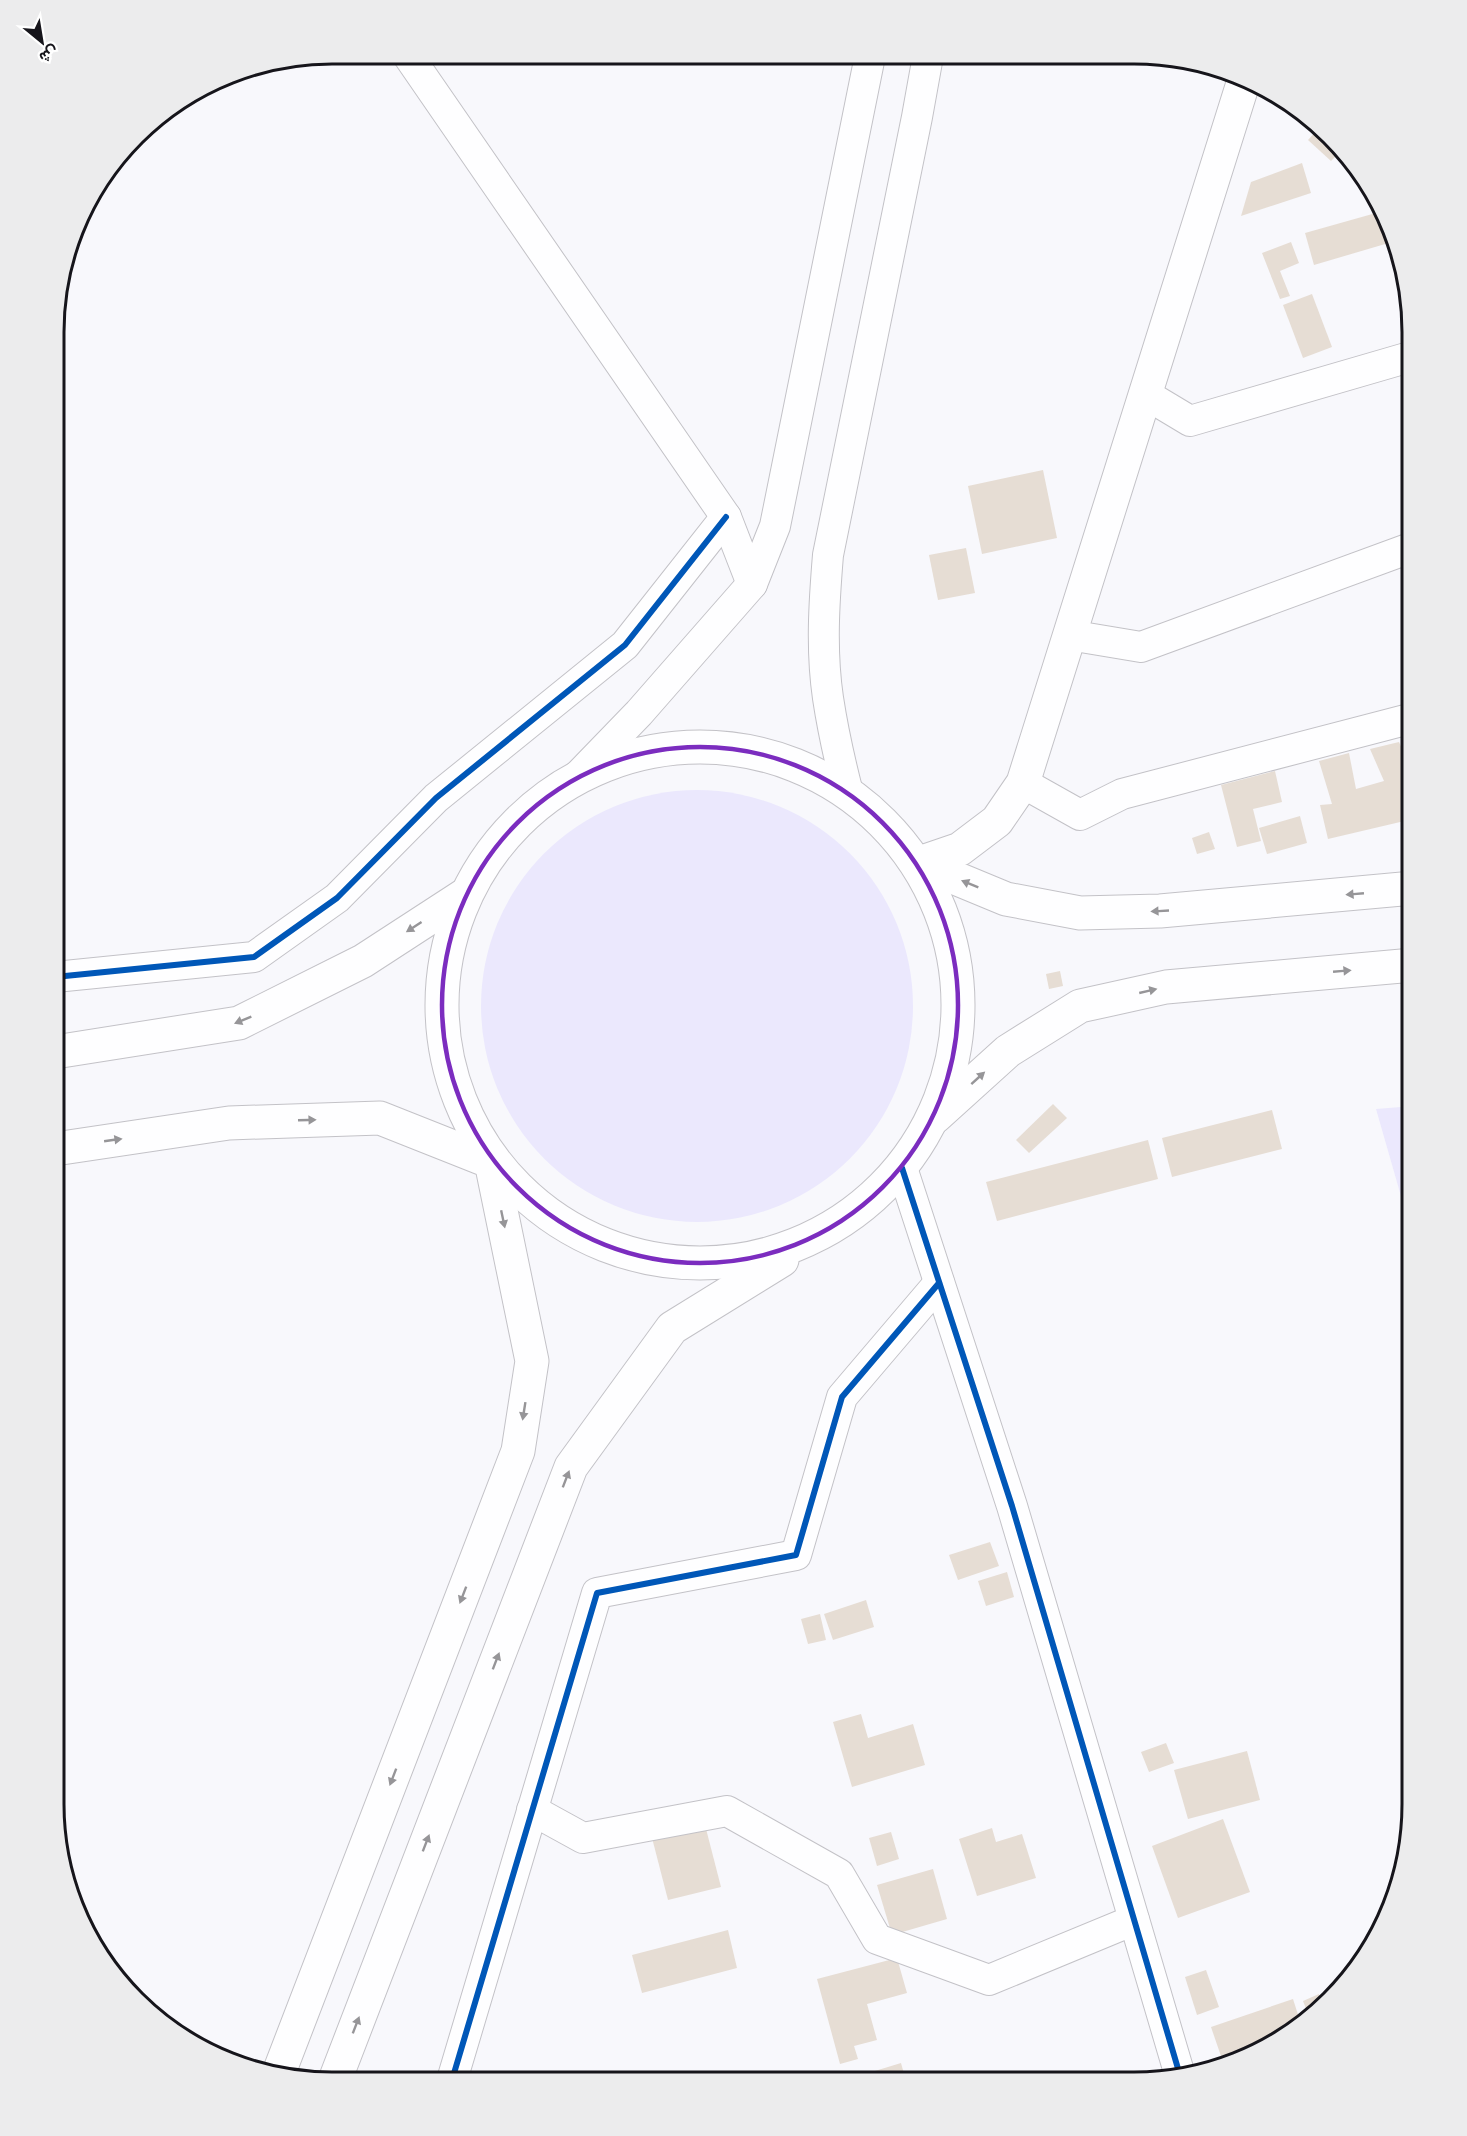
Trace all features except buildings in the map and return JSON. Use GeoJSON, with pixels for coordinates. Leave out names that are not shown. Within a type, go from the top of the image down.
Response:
{"type":"FeatureCollection","features":[{"type":"Feature","properties":{"kind":"main road"},"geometry":{"type":"LineString","coordinates":[[919,863],[960,849],[997,821],[1023,783],[1242,87]]}},
{"type":"Feature","properties":{"kind":"main road"},"geometry":{"type":"LineString","coordinates":[[281,2066],[518,1451],[532,1361],[491,1162],[449,1079],[439,986],[464,896],[511,825],[579,774],[660,748],[745,749],[812,770],[872,809],[919,863],[954,944],[959,1032],[935,1118]]}},
{"type":"Feature","properties":{"kind":"main road"},"geometry":{"type":"LineString","coordinates":[[919,863],[1006,898],[1080,913],[1160,911],[1402,889]]}},
{"type":"Feature","properties":{"kind":"main road"},"geometry":{"type":"LineString","coordinates":[[64,1051],[239,1023],[363,961],[464,896]]}},
{"type":"Feature","properties":{"kind":"main road"},"geometry":{"type":"LineString","coordinates":[[338,2072],[571,1467],[672,1328],[844,1221],[902,1168],[935,1118],[1008,1051],[1080,1006],[1166,987],[1402,966]]}},
{"type":"Feature","properties":{"kind":"main road"},"geometry":{"type":"LineString","coordinates":[[64,1148],[229,1123],[380,1118],[491,1162],[564,1228],[656,1262],[754,1260],[844,1221]]}},
{"type":"Feature","properties":{"kind":"street"},"geometry":{"type":"LineString","coordinates":[[414,64],[726,517],[752,584]]}},
{"type":"Feature","properties":{"kind":"street"},"geometry":{"type":"LineString","coordinates":[[579,774],[639,713],[752,584],[774,525],[868,64]]}},
{"type":"Feature","properties":{"kind":"street"},"geometry":{"type":"LineString","coordinates":[[848,793],[836,745],[828,697],[824,613],[828,555],[927,64]]}},
{"type":"Feature","properties":{"kind":"street"},"geometry":{"type":"LineString","coordinates":[[1145,394],[1191,421],[1402,359]]}},
{"type":"Feature","properties":{"kind":"street"},"geometry":{"type":"LineString","coordinates":[[64,976],[254,957],[337,898],[436,798],[625,645],[726,517]]}},
{"type":"Feature","properties":{"kind":"street"},"geometry":{"type":"LineString","coordinates":[[1069,635],[1141,647],[1402,551]]}},
{"type":"Feature","properties":{"kind":"street"},"geometry":{"type":"LineString","coordinates":[[1023,783],[1080,815],[1122,794],[1402,721]]}},
{"type":"Feature","properties":{"kind":"street"},"geometry":{"type":"LineString","coordinates":[[902,1168],[1012,1506],[1178,2068]]}},
{"type":"Feature","properties":{"kind":"street"},"geometry":{"type":"LineString","coordinates":[[454,2072],[597,1593],[796,1555],[842,1397],[939,1283]]}},
{"type":"Feature","properties":{"kind":"street"},"geometry":{"type":"LineString","coordinates":[[532,1810],[583,1838],[727,1811],[839,1874],[877,1939],[989,1980],[1134,1920]]}},
{"type":"Feature","properties":{"kind":"highlighted area"},"geometry":{"type":"Polygon","coordinates":[[[660,748],[745,749],[812,770],[848,793],[872,809],[919,863],[953,944],[959,1032],[935,1117],[902,1168],[845,1221],[754,1259],[656,1262],[564,1228],[491,1162],[449,1079],[439,986],[463,896],[511,825],[579,775],[660,748]]]}},
{"type":"Feature","properties":{"kind":"shaded area"},"geometry":{"type":"Polygon","coordinates":[[[697,790],[739,794],[780,806],[817,826],[850,853],[877,886],[897,923],[909,964],[913,1006],[909,1048],[897,1089],[877,1126],[850,1159],[817,1186],[780,1206],[739,1218],[697,1222],[655,1218],[614,1206],[577,1186],[544,1159],[517,1126],[497,1089],[485,1048],[481,1006],[485,964],[497,923],[517,886],[544,853],[577,826],[614,806],[655,794],[697,790]]]}},
{"type":"Feature","properties":{"kind":"shaded area"},"geometry":{"type":"Polygon","coordinates":[[[1402,1107],[1402,1200],[1376,1109],[1402,1107]]]}},
{"type":"Feature","properties":{"kind":"cycle path"},"geometry":{"type":"LineString","coordinates":[[64,976],[254,957],[337,898],[436,798],[625,645],[726,517]]}},
{"type":"Feature","properties":{"kind":"cycle path"},"geometry":{"type":"LineString","coordinates":[[902,1168],[1012,1506],[1178,2068]]}},
{"type":"Feature","properties":{"kind":"cycle path"},"geometry":{"type":"LineString","coordinates":[[454,2072],[597,1593],[796,1555],[842,1397],[939,1283]]}}]}
